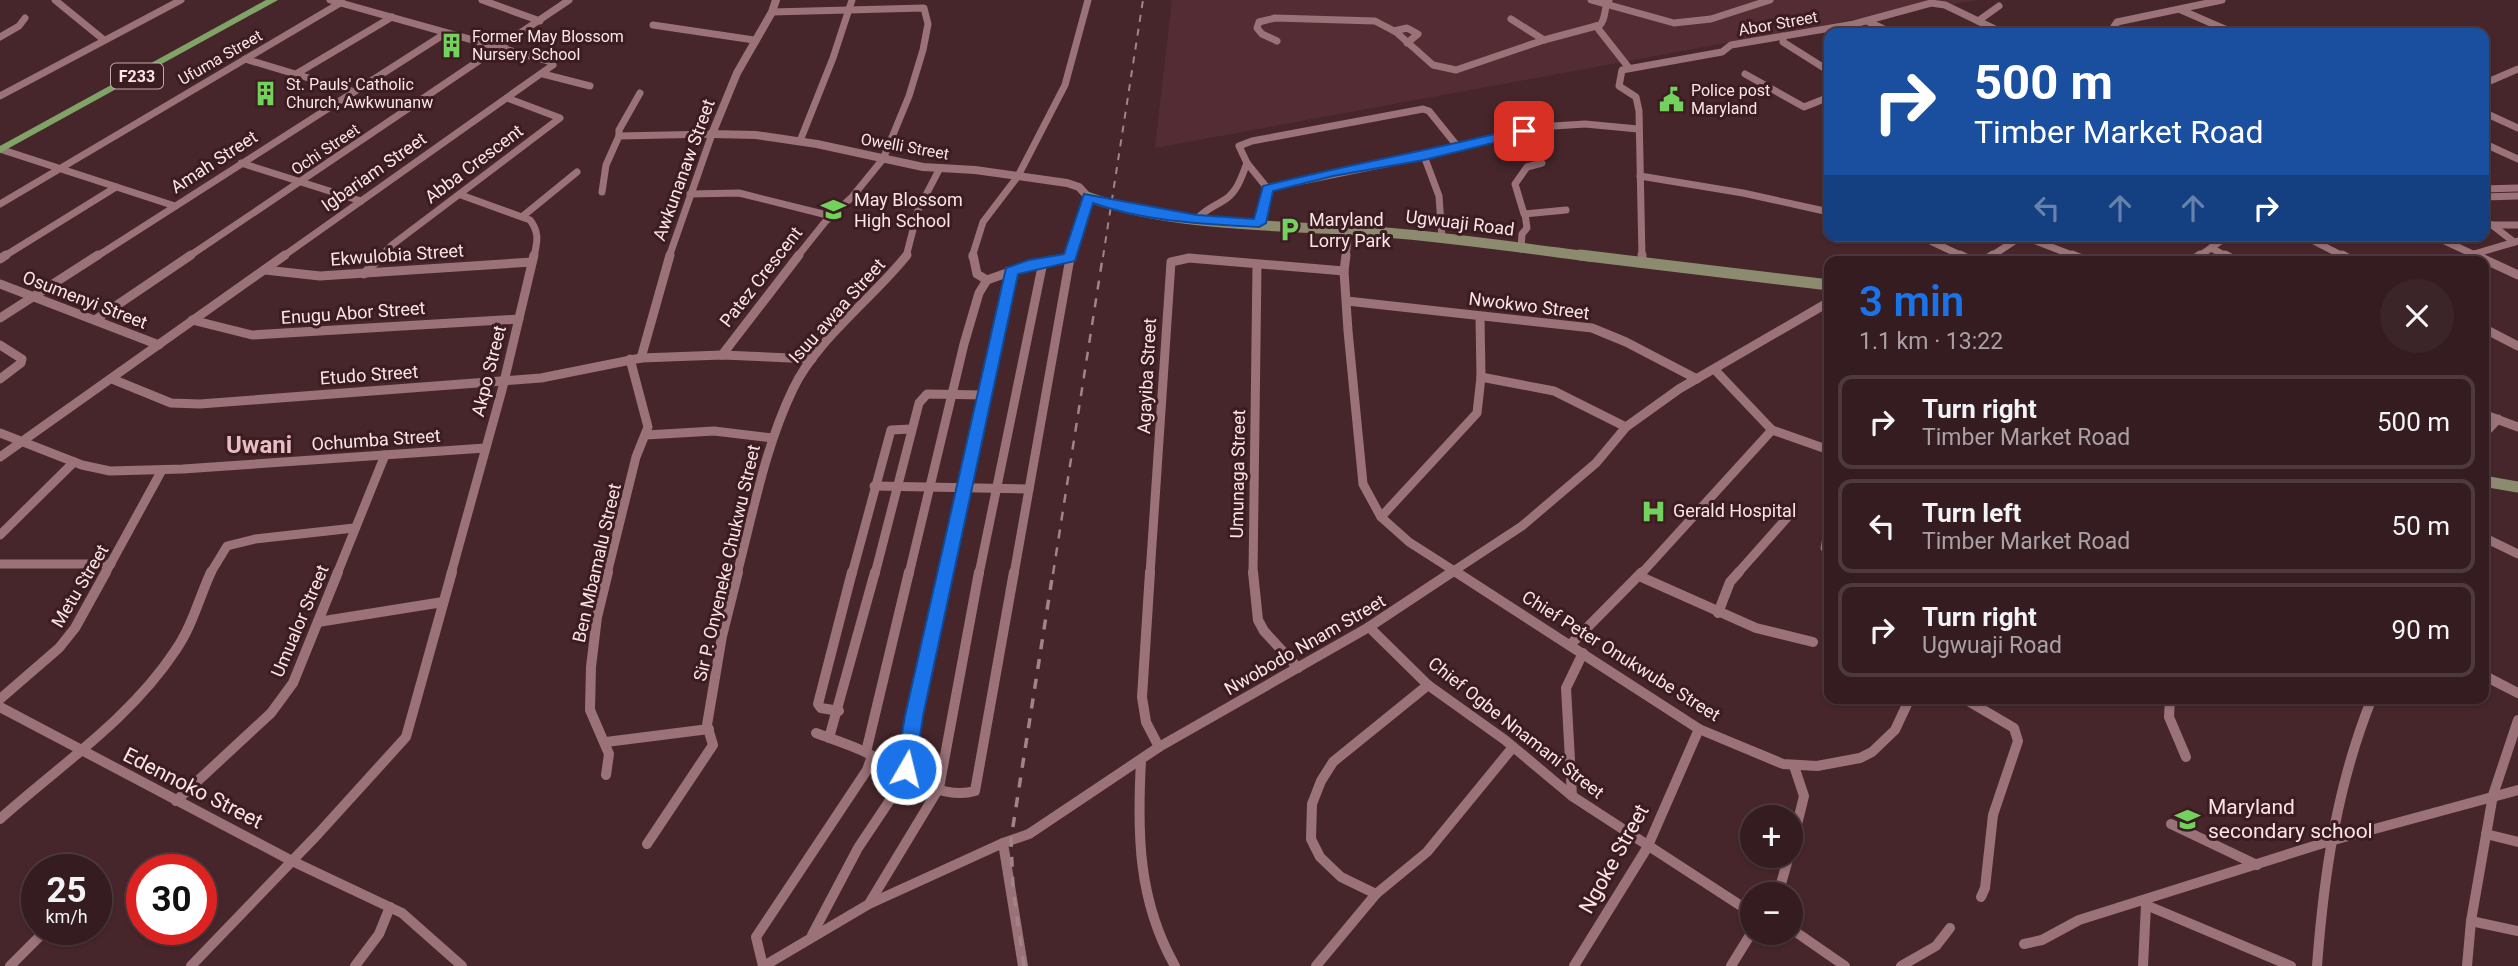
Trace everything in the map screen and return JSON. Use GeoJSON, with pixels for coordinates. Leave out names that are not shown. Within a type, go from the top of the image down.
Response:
{"type":"FeatureCollection","features":[{"type":"Feature","properties":{"kind":"main road","name":"F233"},"geometry":{"type":"LineString","coordinates":[[0,149],[265,0]]}},
{"type":"Feature","properties":{"kind":"main road","name":"F233"},"geometry":{"type":"LineString","coordinates":[[0,149],[273,0]]}},
{"type":"Feature","properties":{"kind":"main road","name":"Ugwuaji Road"},"geometry":{"type":"LineString","coordinates":[[1088,197],[1111,205],[1197,219],[1442,238],[1824,284]]}},
{"type":"Feature","properties":{"kind":"main road"},"geometry":{"type":"LineString","coordinates":[[2489,482],[2518,487]]}},
{"type":"Feature","properties":{"kind":"street"},"geometry":{"type":"LineString","coordinates":[[55,0],[104,40]]}},
{"type":"Feature","properties":{"kind":"street"},"geometry":{"type":"LineString","coordinates":[[154,0],[164,9]]}},
{"type":"Feature","properties":{"kind":"street"},"geometry":{"type":"LineString","coordinates":[[0,96],[181,0]]}},
{"type":"Feature","properties":{"kind":"street"},"geometry":{"type":"LineString","coordinates":[[330,0],[345,1],[551,62],[553,65],[543,74]]}},
{"type":"Feature","properties":{"kind":"street"},"geometry":{"type":"LineString","coordinates":[[482,0],[540,21]]}},
{"type":"Feature","properties":{"kind":"street","name":"Ochi Street"},"geometry":{"type":"LineString","coordinates":[[95,320],[569,0]]}},
{"type":"Feature","properties":{"kind":"street","name":"Awkunanaw Street"},"geometry":{"type":"LineString","coordinates":[[636,359],[712,134],[737,73],[772,12],[776,0]]}},
{"type":"Feature","properties":{"kind":"street"},"geometry":{"type":"LineString","coordinates":[[800,141],[852,0]]}},
{"type":"Feature","properties":{"kind":"street"},"geometry":{"type":"LineString","coordinates":[[987,280],[977,274],[972,257],[973,247],[983,222],[1018,176],[1065,85],[1088,0]]}},
{"type":"Feature","properties":{"kind":"street"},"geometry":{"type":"LineString","coordinates":[[1591,0],[1607,2],[1661,21],[1675,23],[1714,18],[1770,0]]}},
{"type":"Feature","properties":{"kind":"street"},"geometry":{"type":"LineString","coordinates":[[2113,28],[2117,22],[2222,0]]}},
{"type":"Feature","properties":{"kind":"street","name":"Ufuma Street"},"geometry":{"type":"LineString","coordinates":[[0,204],[345,1]]}},
{"type":"Feature","properties":{"kind":"street"},"geometry":{"type":"LineString","coordinates":[[1278,41],[1262,34],[1257,28],[1259,22],[1275,18],[1375,20],[1394,31],[1434,65],[1450,70],[1596,26],[1605,19],[1607,2]]}},
{"type":"Feature","properties":{"kind":"street","name":"Abor Street"},"geometry":{"type":"LineString","coordinates":[[1828,28],[1867,21],[1887,13],[1931,3],[1945,5],[1978,21]]}},
{"type":"Feature","properties":{"kind":"street"},"geometry":{"type":"LineString","coordinates":[[772,12],[850,10],[924,4]]}},
{"type":"Feature","properties":{"kind":"street","name":"Patez Crescent"},"geometry":{"type":"LineString","coordinates":[[722,355],[831,216],[852,197],[883,159],[909,96],[923,50],[928,23],[924,4]]}},
{"type":"Feature","properties":{"kind":"street"},"geometry":{"type":"LineString","coordinates":[[1993,28],[1978,21],[1999,6]]}},
{"type":"Feature","properties":{"kind":"street"},"geometry":{"type":"LineString","coordinates":[[2181,10],[2222,28]]}},
{"type":"Feature","properties":{"kind":"street"},"geometry":{"type":"LineString","coordinates":[[296,74],[392,17]]}},
{"type":"Feature","properties":{"kind":"street"},"geometry":{"type":"LineString","coordinates":[[0,37],[19,26],[25,18]]}},
{"type":"Feature","properties":{"kind":"street"},"geometry":{"type":"LineString","coordinates":[[1511,19],[1544,40]]}},
{"type":"Feature","properties":{"kind":"street"},"geometry":{"type":"LineString","coordinates":[[1867,21],[1882,28]]}},
{"type":"Feature","properties":{"kind":"street"},"geometry":{"type":"LineString","coordinates":[[653,25],[754,40]]}},
{"type":"Feature","properties":{"kind":"street"},"geometry":{"type":"LineString","coordinates":[[1596,26],[1629,68],[1622,70],[1617,82],[1636,97],[1639,111],[1642,263]]}},
{"type":"Feature","properties":{"kind":"street"},"geometry":{"type":"LineString","coordinates":[[1394,31],[1407,28],[1418,34],[1407,43]]}},
{"type":"Feature","properties":{"kind":"street","name":"Abor Street"},"geometry":{"type":"LineString","coordinates":[[1629,68],[1721,52],[1731,45],[1824,29]]}},
{"type":"Feature","properties":{"kind":"street","name":"Amah Street"},"geometry":{"type":"LineString","coordinates":[[0,318],[446,33]]}},
{"type":"Feature","properties":{"kind":"street"},"geometry":{"type":"LineString","coordinates":[[1783,36],[1783,42],[1793,51],[1824,68]]}},
{"type":"Feature","properties":{"kind":"street"},"geometry":{"type":"LineString","coordinates":[[245,59],[352,91]]}},
{"type":"Feature","properties":{"kind":"street"},"geometry":{"type":"LineString","coordinates":[[2489,81],[2518,69]]}},
{"type":"Feature","properties":{"kind":"street"},"geometry":{"type":"LineString","coordinates":[[543,74],[590,86]]}},
{"type":"Feature","properties":{"kind":"street","name":"Igbariam Street"},"geometry":{"type":"LineString","coordinates":[[0,457],[543,74]]}},
{"type":"Feature","properties":{"kind":"street"},"geometry":{"type":"LineString","coordinates":[[1745,74],[1804,107],[1824,99]]}},
{"type":"Feature","properties":{"kind":"street"},"geometry":{"type":"LineString","coordinates":[[602,192],[606,165],[619,130],[640,93]]}},
{"type":"Feature","properties":{"kind":"street","name":"Abba Crescent"},"geometry":{"type":"LineString","coordinates":[[364,274],[392,245],[560,118],[507,98]]}},
{"type":"Feature","properties":{"kind":"street"},"geometry":{"type":"LineString","coordinates":[[1268,189],[1247,163],[1239,146],[1272,136],[1423,110],[1429,111],[1458,147]]}},
{"type":"Feature","properties":{"kind":"street"},"geometry":{"type":"LineString","coordinates":[[2489,115],[2518,128]]}},
{"type":"Feature","properties":{"kind":"street"},"geometry":{"type":"LineString","coordinates":[[1268,189],[1333,173],[1424,156],[1549,125],[1592,124],[1639,129]]}},
{"type":"Feature","properties":{"kind":"street"},"geometry":{"type":"LineString","coordinates":[[619,136],[712,134]]}},
{"type":"Feature","properties":{"kind":"street","name":"Owelli Street"},"geometry":{"type":"LineString","coordinates":[[712,134],[756,135],[800,141],[883,159],[1074,185],[1088,197]]}},
{"type":"Feature","properties":{"kind":"street"},"geometry":{"type":"LineString","coordinates":[[2489,146],[2518,159]]}},
{"type":"Feature","properties":{"kind":"street"},"geometry":{"type":"LineString","coordinates":[[0,149],[175,206]]}},
{"type":"Feature","properties":{"kind":"street"},"geometry":{"type":"LineString","coordinates":[[1424,156],[1435,177],[1444,216],[1442,238]]}},
{"type":"Feature","properties":{"kind":"street"},"geometry":{"type":"LineString","coordinates":[[241,163],[361,201]]}},
{"type":"Feature","properties":{"kind":"street"},"geometry":{"type":"LineString","coordinates":[[1197,219],[1206,206],[1227,200],[1236,190],[1247,163]]}},
{"type":"Feature","properties":{"kind":"street"},"geometry":{"type":"LineString","coordinates":[[1521,248],[1522,234],[1527,229],[1525,214],[1516,198],[1515,184],[1523,171],[1542,163]]}},
{"type":"Feature","properties":{"kind":"street","name":"Isuu awaa Street"},"geometry":{"type":"LineString","coordinates":[[773,438],[793,388],[813,359],[907,256],[918,210],[940,168]]}},
{"type":"Feature","properties":{"kind":"street"},"geometry":{"type":"LineString","coordinates":[[461,195],[523,216],[577,172]]}},
{"type":"Feature","properties":{"kind":"street"},"geometry":{"type":"LineString","coordinates":[[1640,176],[1743,193],[1824,211]]}},
{"type":"Feature","properties":{"kind":"street"},"geometry":{"type":"LineString","coordinates":[[0,259],[116,187]]}},
{"type":"Feature","properties":{"kind":"street"},"geometry":{"type":"LineString","coordinates":[[2489,190],[2518,188]]}},
{"type":"Feature","properties":{"kind":"street"},"geometry":{"type":"LineString","coordinates":[[1259,223],[1268,189]]}},
{"type":"Feature","properties":{"kind":"street"},"geometry":{"type":"LineString","coordinates":[[690,194],[739,193],[831,216]]}},
{"type":"Feature","properties":{"kind":"street"},"geometry":{"type":"LineString","coordinates":[[2489,197],[2518,195]]}},
{"type":"Feature","properties":{"kind":"street"},"geometry":{"type":"LineString","coordinates":[[816,733],[869,754],[905,774],[939,788],[965,794],[975,791],[1070,258],[1088,197]]}},
{"type":"Feature","properties":{"kind":"street"},"geometry":{"type":"LineString","coordinates":[[1525,214],[1566,210]]}},
{"type":"Feature","properties":{"kind":"street","name":"Akpo Street"},"geometry":{"type":"LineString","coordinates":[[191,966],[318,834],[406,737],[504,381],[532,262],[538,234],[534,224],[523,216]]}},
{"type":"Feature","properties":{"kind":"street"},"geometry":{"type":"LineString","coordinates":[[2489,225],[2518,225]]}},
{"type":"Feature","properties":{"kind":"street"},"geometry":{"type":"LineString","coordinates":[[2489,226],[2516,242]]}},
{"type":"Feature","properties":{"kind":"street","name":"Chief Peter Onukwube Street"},"geometry":{"type":"LineString","coordinates":[[1349,230],[1345,271],[1353,405],[1363,484],[1381,517],[1409,542],[1699,729],[1772,760],[1794,766],[1840,763],[1872,752],[1895,730],[1906,704]]}},
{"type":"Feature","properties":{"kind":"street"},"geometry":{"type":"LineString","coordinates":[[1932,242],[1962,256]]}},
{"type":"Feature","properties":{"kind":"street"},"geometry":{"type":"LineString","coordinates":[[1992,256],[2013,242]]}},
{"type":"Feature","properties":{"kind":"street"},"geometry":{"type":"LineString","coordinates":[[2038,242],[2074,256]]}},
{"type":"Feature","properties":{"kind":"street"},"geometry":{"type":"LineString","coordinates":[[2199,256],[2220,242]]}},
{"type":"Feature","properties":{"kind":"street"},"geometry":{"type":"LineString","coordinates":[[2316,242],[2343,256]]}},
{"type":"Feature","properties":{"kind":"street"},"geometry":{"type":"LineString","coordinates":[[2447,242],[2478,256]]}},
{"type":"Feature","properties":{"kind":"street"},"geometry":{"type":"LineString","coordinates":[[2474,254],[2516,242]]}},
{"type":"Feature","properties":{"kind":"street"},"geometry":{"type":"LineString","coordinates":[[2211,248],[2226,256]]}},
{"type":"Feature","properties":{"kind":"street"},"geometry":{"type":"LineString","coordinates":[[763,966],[756,937],[867,770],[952,394],[979,293],[987,280],[1042,262],[1070,258]]}},
{"type":"Feature","properties":{"kind":"street","name":"Agayiba Street"},"geometry":{"type":"LineString","coordinates":[[1159,747],[1146,722],[1142,697],[1171,262],[1189,258],[1345,271]]}},
{"type":"Feature","properties":{"kind":"street"},"geometry":{"type":"LineString","coordinates":[[2489,261],[2518,275]]}},
{"type":"Feature","properties":{"kind":"street","name":"Ekwulobia Street"},"geometry":{"type":"LineString","coordinates":[[265,270],[304,276],[532,262]]}},
{"type":"Feature","properties":{"kind":"street"},"geometry":{"type":"LineString","coordinates":[[869,904],[939,788],[1042,262]]}},
{"type":"Feature","properties":{"kind":"street","name":"Umunaga Street"},"geometry":{"type":"LineString","coordinates":[[1257,265],[1253,569],[1258,620],[1264,631],[1298,668]]}},
{"type":"Feature","properties":{"kind":"street"},"geometry":{"type":"LineString","coordinates":[[811,936],[858,848],[902,783],[905,774],[914,716],[1011,271]]}},
{"type":"Feature","properties":{"kind":"street","name":"Osumenyi Street"},"geometry":{"type":"LineString","coordinates":[[0,284],[159,345]]}},
{"type":"Feature","properties":{"kind":"street","name":"Nwokwo Street"},"geometry":{"type":"LineString","coordinates":[[1347,301],[1592,328],[1626,342],[1697,379]]}},
{"type":"Feature","properties":{"kind":"street","name":"Nwobodo Nnam Street"},"geometry":{"type":"LineString","coordinates":[[763,966],[869,904],[1003,843],[1029,834],[1159,747],[1369,627],[1522,526],[1596,463],[1626,427],[1697,379],[1824,305]]}},
{"type":"Feature","properties":{"kind":"street"},"geometry":{"type":"LineString","coordinates":[[1381,517],[1474,419],[1479,407],[1481,377],[1480,317]]}},
{"type":"Feature","properties":{"kind":"street","name":"Enugu Abor Street"},"geometry":{"type":"LineString","coordinates":[[192,320],[252,335],[519,319]]}},
{"type":"Feature","properties":{"kind":"street"},"geometry":{"type":"LineString","coordinates":[[2489,331],[2518,346]]}},
{"type":"Feature","properties":{"kind":"street"},"geometry":{"type":"LineString","coordinates":[[0,345],[22,359],[21,363],[0,379]]}},
{"type":"Feature","properties":{"kind":"street","name":"Etudo Street"},"geometry":{"type":"LineString","coordinates":[[112,379],[171,403],[189,404],[562,376],[636,359],[722,355],[813,359]]}},
{"type":"Feature","properties":{"kind":"street","name":"Ben Mbamalu Street"},"geometry":{"type":"LineString","coordinates":[[606,775],[609,754],[590,710],[591,667],[597,618],[636,457],[648,427],[636,359]]}},
{"type":"Feature","properties":{"kind":"street"},"geometry":{"type":"LineString","coordinates":[[1715,370],[1772,430],[1824,448]]}},
{"type":"Feature","properties":{"kind":"street"},"geometry":{"type":"LineString","coordinates":[[1481,377],[1553,391],[1626,427]]}},
{"type":"Feature","properties":{"kind":"street"},"geometry":{"type":"LineString","coordinates":[[829,738],[839,711],[911,429],[923,397],[927,394],[984,395]]}},
{"type":"Feature","properties":{"kind":"street"},"geometry":{"type":"LineString","coordinates":[[2489,416],[2518,427]]}},
{"type":"Feature","properties":{"kind":"street"},"geometry":{"type":"LineString","coordinates":[[2489,429],[2498,419]]}},
{"type":"Feature","properties":{"kind":"street"},"geometry":{"type":"LineString","coordinates":[[839,711],[821,708],[818,704],[891,430],[911,429]]}},
{"type":"Feature","properties":{"kind":"street"},"geometry":{"type":"LineString","coordinates":[[1571,644],[1639,576],[1772,430]]}},
{"type":"Feature","properties":{"kind":"street","name":"Sir P. Onyeneke Chukwu Street"},"geometry":{"type":"LineString","coordinates":[[646,435],[714,431],[773,438],[722,636],[709,729],[712,740],[710,751],[647,844]]}},
{"type":"Feature","properties":{"kind":"street","name":"Ochumba Street"},"geometry":{"type":"LineString","coordinates":[[0,433],[74,462],[110,471],[162,470],[485,448]]}},
{"type":"Feature","properties":{"kind":"street","name":"Umualor Street"},"geometry":{"type":"LineString","coordinates":[[176,801],[282,701],[293,683],[385,455]]}},
{"type":"Feature","properties":{"kind":"street"},"geometry":{"type":"LineString","coordinates":[[0,535],[74,462]]}},
{"type":"Feature","properties":{"kind":"street","name":"Metu Street"},"geometry":{"type":"LineString","coordinates":[[0,699],[39,668],[66,640],[162,470]]}},
{"type":"Feature","properties":{"kind":"street"},"geometry":{"type":"LineString","coordinates":[[874,486],[1029,489]]}},
{"type":"Feature","properties":{"kind":"street"},"geometry":{"type":"LineString","coordinates":[[1718,613],[1730,582],[1793,511]]}},
{"type":"Feature","properties":{"kind":"street"},"geometry":{"type":"LineString","coordinates":[[0,819],[122,713],[170,659],[190,626],[200,598],[227,546],[255,539],[354,528]]}},
{"type":"Feature","properties":{"kind":"street"},"geometry":{"type":"LineString","coordinates":[[2489,540],[2518,554]]}},
{"type":"Feature","properties":{"kind":"street"},"geometry":{"type":"LineString","coordinates":[[0,564],[111,564]]}},
{"type":"Feature","properties":{"kind":"street"},"geometry":{"type":"LineString","coordinates":[[1639,576],[1756,628],[1813,642]]}},
{"type":"Feature","properties":{"kind":"street"},"geometry":{"type":"LineString","coordinates":[[318,622],[443,602]]}},
{"type":"Feature","properties":{"kind":"street","name":"Chief Ogbe Nnamani Street"},"geometry":{"type":"LineString","coordinates":[[1369,627],[1428,685],[1513,747],[1572,796],[1647,848],[1740,906]]}},
{"type":"Feature","properties":{"kind":"street"},"geometry":{"type":"LineString","coordinates":[[1572,796],[1566,688],[1583,653]]}},
{"type":"Feature","properties":{"kind":"street"},"geometry":{"type":"LineString","coordinates":[[2489,677],[2518,693]]}},
{"type":"Feature","properties":{"kind":"street"},"geometry":{"type":"LineString","coordinates":[[1376,894],[1353,885],[1328,866],[1313,847],[1310,817],[1312,802],[1326,769],[1428,685]]}},
{"type":"Feature","properties":{"kind":"street"},"geometry":{"type":"LineString","coordinates":[[1973,704],[2014,728],[2018,741],[1993,815],[1985,888],[1981,897]]}},
{"type":"Feature","properties":{"kind":"street"},"geometry":{"type":"LineString","coordinates":[[2170,704],[2169,717],[2186,757]]}},
{"type":"Feature","properties":{"kind":"street"},"geometry":{"type":"LineString","coordinates":[[2317,966],[2321,902],[2330,841],[2349,762],[2370,704]]}},
{"type":"Feature","properties":{"kind":"street","name":"Edennoko Street"},"geometry":{"type":"LineString","coordinates":[[0,707],[292,861],[390,906],[402,913],[407,921],[462,966]]}},
{"type":"Feature","properties":{"kind":"street"},"geometry":{"type":"LineString","coordinates":[[2467,966],[2470,920],[2493,795],[2518,720]]}},
{"type":"Feature","properties":{"kind":"street"},"geometry":{"type":"LineString","coordinates":[[606,742],[709,729]]}},
{"type":"Feature","properties":{"kind":"street","name":"Ngoke Street"},"geometry":{"type":"LineString","coordinates":[[1574,966],[1647,848],[1699,729]]}},
{"type":"Feature","properties":{"kind":"street"},"geometry":{"type":"LineString","coordinates":[[1317,966],[1376,894],[1427,852],[1513,747]]}},
{"type":"Feature","properties":{"kind":"street"},"geometry":{"type":"LineString","coordinates":[[1141,761],[1139,852],[1146,900],[1153,923],[1175,966]]}},
{"type":"Feature","properties":{"kind":"street"},"geometry":{"type":"LineString","coordinates":[[1794,766],[1804,796],[1802,805]]}},
{"type":"Feature","properties":{"kind":"street"},"geometry":{"type":"LineString","coordinates":[[2024,944],[2042,940],[2079,920],[2144,903],[2330,841],[2518,790]]}},
{"type":"Feature","properties":{"kind":"street"},"geometry":{"type":"LineString","coordinates":[[2171,824],[2257,865]]}},
{"type":"Feature","properties":{"kind":"street"},"geometry":{"type":"LineString","coordinates":[[2486,834],[2518,842]]}},
{"type":"Feature","properties":{"kind":"street"},"geometry":{"type":"LineString","coordinates":[[1003,843],[1023,966]]}},
{"type":"Feature","properties":{"kind":"street"},"geometry":{"type":"LineString","coordinates":[[2143,966],[2144,903]]}},
{"type":"Feature","properties":{"kind":"street"},"geometry":{"type":"LineString","coordinates":[[2144,903],[2291,966]]}},
{"type":"Feature","properties":{"kind":"street"},"geometry":{"type":"LineString","coordinates":[[355,966],[379,934],[390,906]]}},
{"type":"Feature","properties":{"kind":"street"},"geometry":{"type":"LineString","coordinates":[[2470,920],[2518,931]]}},
{"type":"Feature","properties":{"kind":"street"},"geometry":{"type":"LineString","coordinates":[[1901,966],[1921,958],[1947,935],[1951,928]]}},
{"type":"Feature","properties":{"kind":"street"},"geometry":{"type":"LineString","coordinates":[[1803,937],[1845,966]]}},
{"type":"Feature","properties":{"kind":"street"},"geometry":{"type":"LineString","coordinates":[[10,966],[31,945]]}},
{"type":"Feature","properties":{"kind":"street"},"geometry":{"type":"LineString","coordinates":[[1731,966],[1744,945]]}},
{"type":"Feature","properties":{"kind":"shaded area"},"geometry":{"type":"Polygon","coordinates":[[[1172,0],[1978,0],[1862,18],[1155,148],[1172,0]]]}},
{"type":"Feature","properties":{"kind":"railway"},"geometry":{"type":"LineString","coordinates":[[1103,257],[1143,0]]}},
{"type":"Feature","properties":{"kind":"railway"},"geometry":{"type":"LineString","coordinates":[[1053,574],[1103,255]]}},
{"type":"Feature","properties":{"kind":"railway"},"geometry":{"type":"LineString","coordinates":[[1024,966],[1013,889],[1011,839],[1053,572]]}},
{"type":"Feature","properties":{"kind":"place","name":"Former May Blossom Nursery School"},"geometry":{"type":"Point","coordinates":[452,45]}},
{"type":"Feature","properties":{"kind":"place","name":"St. Pauls' Catholic Church, Awkwunanw"},"geometry":{"type":"Point","coordinates":[266,93]}},
{"type":"Feature","properties":{"kind":"place","name":"Police post Maryland"},"geometry":{"type":"Point","coordinates":[1671,99]}},
{"type":"Feature","properties":{"kind":"place","name":"May Blossom High School"},"geometry":{"type":"Point","coordinates":[834,210]}},
{"type":"Feature","properties":{"kind":"place","name":"Maryland Lorry Park"},"geometry":{"type":"Point","coordinates":[1289,230]}},
{"type":"Feature","properties":{"kind":"place","name":"Gerald Hospital"},"geometry":{"type":"Point","coordinates":[1653,511]}},
{"type":"Feature","properties":{"kind":"place","name":"Maryland secondary school"},"geometry":{"type":"Point","coordinates":[2188,819]}},
{"type":"Feature","properties":{"kind":"district","name":"Uwani"},"geometry":{"type":"Point","coordinates":[259,445]}},
{"type":"Feature","properties":{"kind":"route"},"geometry":{"type":"LineString","coordinates":[[906,769],[914,716],[1011,271],[1070,258],[1088,197],[1111,205],[1197,219],[1259,223],[1268,189],[1333,173],[1424,156],[1524,131]]}}]}
